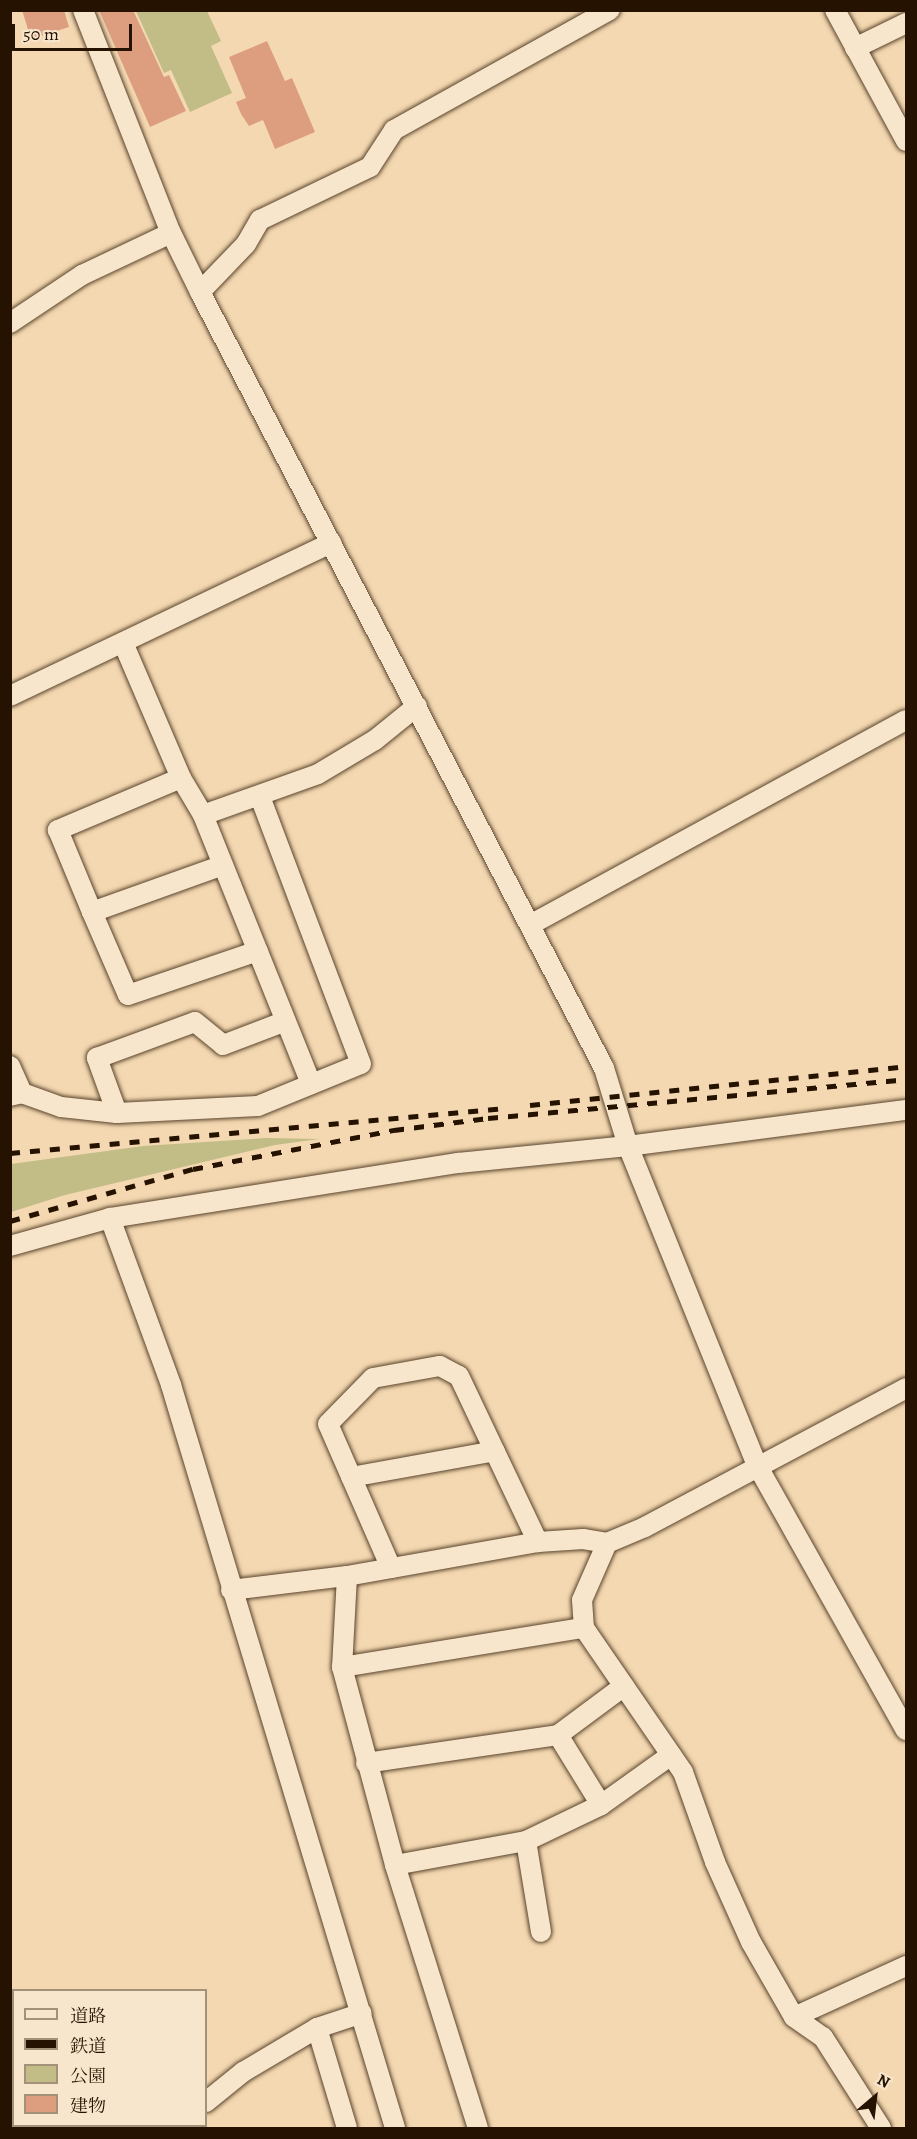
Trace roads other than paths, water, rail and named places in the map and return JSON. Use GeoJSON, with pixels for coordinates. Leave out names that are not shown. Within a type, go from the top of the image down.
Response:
{"type":"FeatureCollection","features":[{"type":"Feature","properties":{"kind":"street"},"geometry":{"type":"LineString","coordinates":[[82,10],[171,233],[200,292],[604,1068],[628,1146],[757,1465],[906,1730]]}},
{"type":"Feature","properties":{"kind":"street"},"geometry":{"type":"LineString","coordinates":[[200,292],[246,244],[260,220],[369,167],[394,130],[610,10]]}},
{"type":"Feature","properties":{"kind":"street"},"geometry":{"type":"LineString","coordinates":[[835,10],[906,141]]}},
{"type":"Feature","properties":{"kind":"street"},"geometry":{"type":"LineString","coordinates":[[855,48],[906,23]]}},
{"type":"Feature","properties":{"kind":"street"},"geometry":{"type":"LineString","coordinates":[[10,324],[82,274],[171,233]]}},
{"type":"Feature","properties":{"kind":"street"},"geometry":{"type":"LineString","coordinates":[[10,696],[124,645],[331,543]]}},
{"type":"Feature","properties":{"kind":"street"},"geometry":{"type":"LineString","coordinates":[[124,645],[182,778],[203,815],[311,1084]]}},
{"type":"Feature","properties":{"kind":"street"},"geometry":{"type":"LineString","coordinates":[[203,815],[260,797],[318,774],[375,740],[417,706]]}},
{"type":"Feature","properties":{"kind":"street"},"geometry":{"type":"LineString","coordinates":[[530,925],[906,720]]}},
{"type":"Feature","properties":{"kind":"street"},"geometry":{"type":"LineString","coordinates":[[182,778],[58,830],[128,995],[258,951]]}},
{"type":"Feature","properties":{"kind":"street"},"geometry":{"type":"LineString","coordinates":[[10,1066],[16,1095],[61,1107],[117,1113],[258,1106],[361,1064],[260,797]]}},
{"type":"Feature","properties":{"kind":"street"},"geometry":{"type":"LineString","coordinates":[[92,912],[223,865]]}},
{"type":"Feature","properties":{"kind":"street"},"geometry":{"type":"LineString","coordinates":[[117,1113],[97,1058],[195,1023],[223,1045],[286,1022]]}},
{"type":"Feature","properties":{"kind":"street"},"geometry":{"type":"LineString","coordinates":[[10,1246],[110,1218],[458,1163],[628,1146],[906,1110]]}},
{"type":"Feature","properties":{"kind":"street"},"geometry":{"type":"LineString","coordinates":[[110,1218],[171,1385],[335,1936],[362,2013],[395,2128]]}},
{"type":"Feature","properties":{"kind":"street"},"geometry":{"type":"LineString","coordinates":[[391,1568],[328,1424],[373,1378],[440,1366],[459,1376],[538,1542]]}},
{"type":"Feature","properties":{"kind":"street"},"geometry":{"type":"LineString","coordinates":[[231,1590],[347,1576],[538,1542],[583,1539],[607,1543],[645,1527],[757,1465],[821,1435],[906,1388]]}},
{"type":"Feature","properties":{"kind":"street"},"geometry":{"type":"LineString","coordinates":[[351,1477],[495,1452]]}},
{"type":"Feature","properties":{"kind":"street"},"geometry":{"type":"LineString","coordinates":[[607,1543],[582,1600],[584,1628],[683,1772],[715,1862],[751,1942],[794,2017],[823,2037],[881,2128]]}},
{"type":"Feature","properties":{"kind":"street"},"geometry":{"type":"LineString","coordinates":[[347,1576],[342,1667],[366,1764],[395,1865],[478,2128]]}},
{"type":"Feature","properties":{"kind":"street"},"geometry":{"type":"LineString","coordinates":[[342,1667],[584,1628]]}},
{"type":"Feature","properties":{"kind":"street"},"geometry":{"type":"LineString","coordinates":[[366,1764],[558,1735],[624,1686]]}},
{"type":"Feature","properties":{"kind":"street"},"geometry":{"type":"LineString","coordinates":[[558,1735],[601,1805]]}},
{"type":"Feature","properties":{"kind":"street"},"geometry":{"type":"LineString","coordinates":[[395,1865],[526,1841],[601,1805],[671,1755]]}},
{"type":"Feature","properties":{"kind":"street"},"geometry":{"type":"LineString","coordinates":[[526,1841],[541,1932]]}},
{"type":"Feature","properties":{"kind":"street"},"geometry":{"type":"LineString","coordinates":[[794,2017],[906,1966]]}},
{"type":"Feature","properties":{"kind":"street"},"geometry":{"type":"LineString","coordinates":[[207,2101],[243,2072],[317,2028],[362,2013]]}},
{"type":"Feature","properties":{"kind":"street"},"geometry":{"type":"LineString","coordinates":[[317,2028],[347,2128]]}},
{"type":"Feature","properties":{"kind":"railway"},"geometry":{"type":"LineString","coordinates":[[530,1105],[906,1066]]}},
{"type":"Feature","properties":{"kind":"railway"},"geometry":{"type":"LineString","coordinates":[[10,1221],[193,1169],[394,1130],[488,1118],[906,1079]]}},
{"type":"Feature","properties":{"kind":"railway"},"geometry":{"type":"LineString","coordinates":[[10,1153],[503,1108]]}}]}
